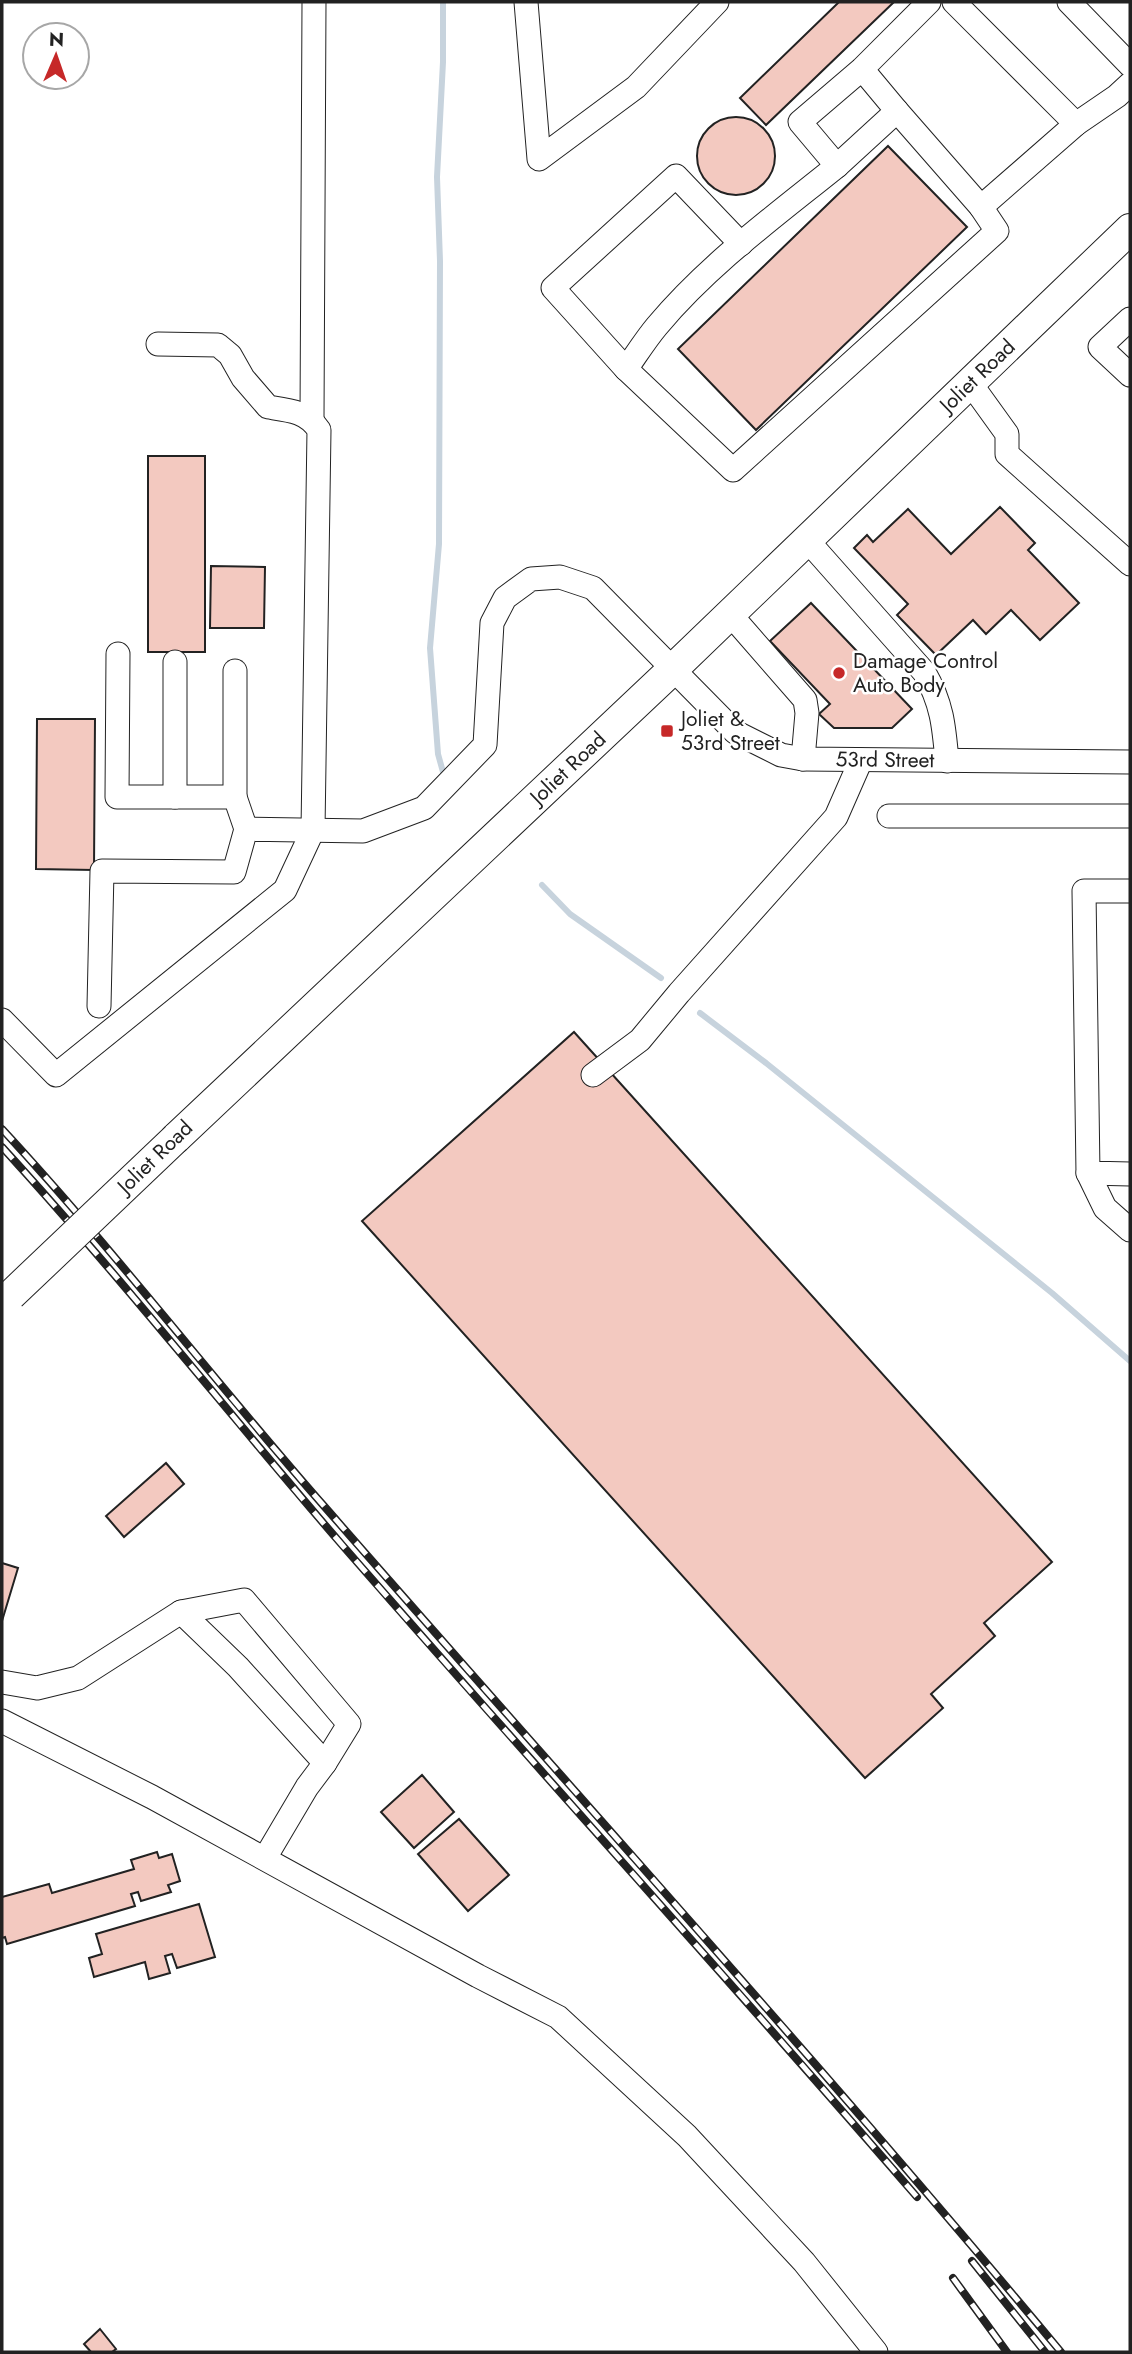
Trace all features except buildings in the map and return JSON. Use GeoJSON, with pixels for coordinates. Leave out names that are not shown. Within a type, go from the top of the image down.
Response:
{"type":"FeatureCollection","features":[{"type":"Feature","properties":{"kind":"main road","name":"Joliet Road"},"geometry":{"type":"LineString","coordinates":[[6,1300],[673,670],[1130,229]]}},
{"type":"Feature","properties":{"kind":"street"},"geometry":{"type":"LineString","coordinates":[[2,1020],[56,1075],[285,890],[313,830],[319,430],[312,419],[314,2]]}},
{"type":"Feature","properties":{"kind":"street"},"geometry":{"type":"LineString","coordinates":[[526,2],[539,159],[636,87],[717,2]]}},
{"type":"Feature","properties":{"kind":"street"},"geometry":{"type":"LineString","coordinates":[[837,166],[800,122],[862,69],[929,2]]}},
{"type":"Feature","properties":{"kind":"street"},"geometry":{"type":"LineString","coordinates":[[954,2],[1076,124]]}},
{"type":"Feature","properties":{"kind":"street"},"geometry":{"type":"LineString","coordinates":[[1069,2],[1130,65]]}},
{"type":"Feature","properties":{"kind":"street"},"geometry":{"type":"LineString","coordinates":[[740,244],[676,176],[553,289],[626,369],[733,470],[997,231],[981,207],[862,69]]}},
{"type":"Feature","properties":{"kind":"street"},"geometry":{"type":"LineString","coordinates":[[981,207],[1076,124],[1130,84]]}},
{"type":"Feature","properties":{"kind":"street"},"geometry":{"type":"LineString","coordinates":[[626,369],[656,327],[694,287],[740,244],[837,166],[897,111]]}},
{"type":"Feature","properties":{"kind":"street"},"geometry":{"type":"LineString","coordinates":[[1130,318],[1100,347],[1130,376]]}},
{"type":"Feature","properties":{"kind":"street"},"geometry":{"type":"LineString","coordinates":[[158,344],[218,345],[230,355],[243,378],[268,407],[288,410],[312,419]]}},
{"type":"Feature","properties":{"kind":"street"},"geometry":{"type":"LineString","coordinates":[[971,384],[1007,434],[1007,454],[1130,565]]}},
{"type":"Feature","properties":{"kind":"street"},"geometry":{"type":"LineString","coordinates":[[807,540],[924,673],[936,693],[942,714],[947,761]]}},
{"type":"Feature","properties":{"kind":"street","name":"53rd Street"},"geometry":{"type":"LineString","coordinates":[[246,829],[363,831],[424,808],[485,745],[492,623],[505,598],[531,579],[560,577],[593,588],[735,732],[781,755],[803,759],[1130,762]]}},
{"type":"Feature","properties":{"kind":"street"},"geometry":{"type":"LineString","coordinates":[[730,614],[805,699],[807,713],[803,759]]}},
{"type":"Feature","properties":{"kind":"street"},"geometry":{"type":"LineString","coordinates":[[118,654],[117,797],[235,797]]}},
{"type":"Feature","properties":{"kind":"street"},"geometry":{"type":"LineString","coordinates":[[175,662],[175,797]]}},
{"type":"Feature","properties":{"kind":"street"},"geometry":{"type":"LineString","coordinates":[[99,1006],[102,870],[234,872],[246,829],[235,797],[235,671]]}},
{"type":"Feature","properties":{"kind":"street"},"geometry":{"type":"LineString","coordinates":[[593,1075],[639,1040],[836,817],[861,760]]}},
{"type":"Feature","properties":{"kind":"street"},"geometry":{"type":"LineString","coordinates":[[889,816],[1130,817]]}},
{"type":"Feature","properties":{"kind":"street"},"geometry":{"type":"LineString","coordinates":[[1130,891],[1084,891],[1088,1174],[1105,1208],[1130,1230]]}},
{"type":"Feature","properties":{"kind":"street"},"geometry":{"type":"LineString","coordinates":[[1088,1174],[1130,1174]]}},
{"type":"Feature","properties":{"kind":"street"},"geometry":{"type":"LineString","coordinates":[[2,1682],[37,1688],[78,1678],[181,1612],[244,1600],[349,1724],[307,1787],[265,1858]]}},
{"type":"Feature","properties":{"kind":"street"},"geometry":{"type":"LineString","coordinates":[[181,1612],[238,1667],[325,1763]]}},
{"type":"Feature","properties":{"kind":"street"},"geometry":{"type":"LineString","coordinates":[[2,1721],[152,1797],[558,2017],[687,2136],[804,2262],[876,2352]]}},
{"type":"Feature","properties":{"kind":"waterway"},"geometry":{"type":"LineString","coordinates":[[443,2],[437,177],[440,261],[439,544],[430,648],[438,754],[443,772]]}},
{"type":"Feature","properties":{"kind":"waterway"},"geometry":{"type":"LineString","coordinates":[[542,885],[570,914],[661,978]]}},
{"type":"Feature","properties":{"kind":"waterway"},"geometry":{"type":"LineString","coordinates":[[700,1013],[1052,1293],[1130,1361]]}},
{"type":"Feature","properties":{"kind":"railway"},"geometry":{"type":"LineString","coordinates":[[2,1129],[324,1506],[788,2033],[1061,2352]]}},
{"type":"Feature","properties":{"kind":"railway"},"geometry":{"type":"LineString","coordinates":[[2,1147],[89,1245],[343,1546],[917,2197]]}},
{"type":"Feature","properties":{"kind":"railway"},"geometry":{"type":"LineString","coordinates":[[972,2261],[1045,2352]]}},
{"type":"Feature","properties":{"kind":"railway"},"geometry":{"type":"LineString","coordinates":[[953,2278],[1007,2352]]}},
{"type":"Feature","properties":{"kind":"place","name":"Damage Control Auto Body"},"geometry":{"type":"Point","coordinates":[839,673]}},
{"type":"Feature","properties":{"kind":"place","name":"Joliet & 53rd Street"},"geometry":{"type":"Point","coordinates":[667,731]}}]}
